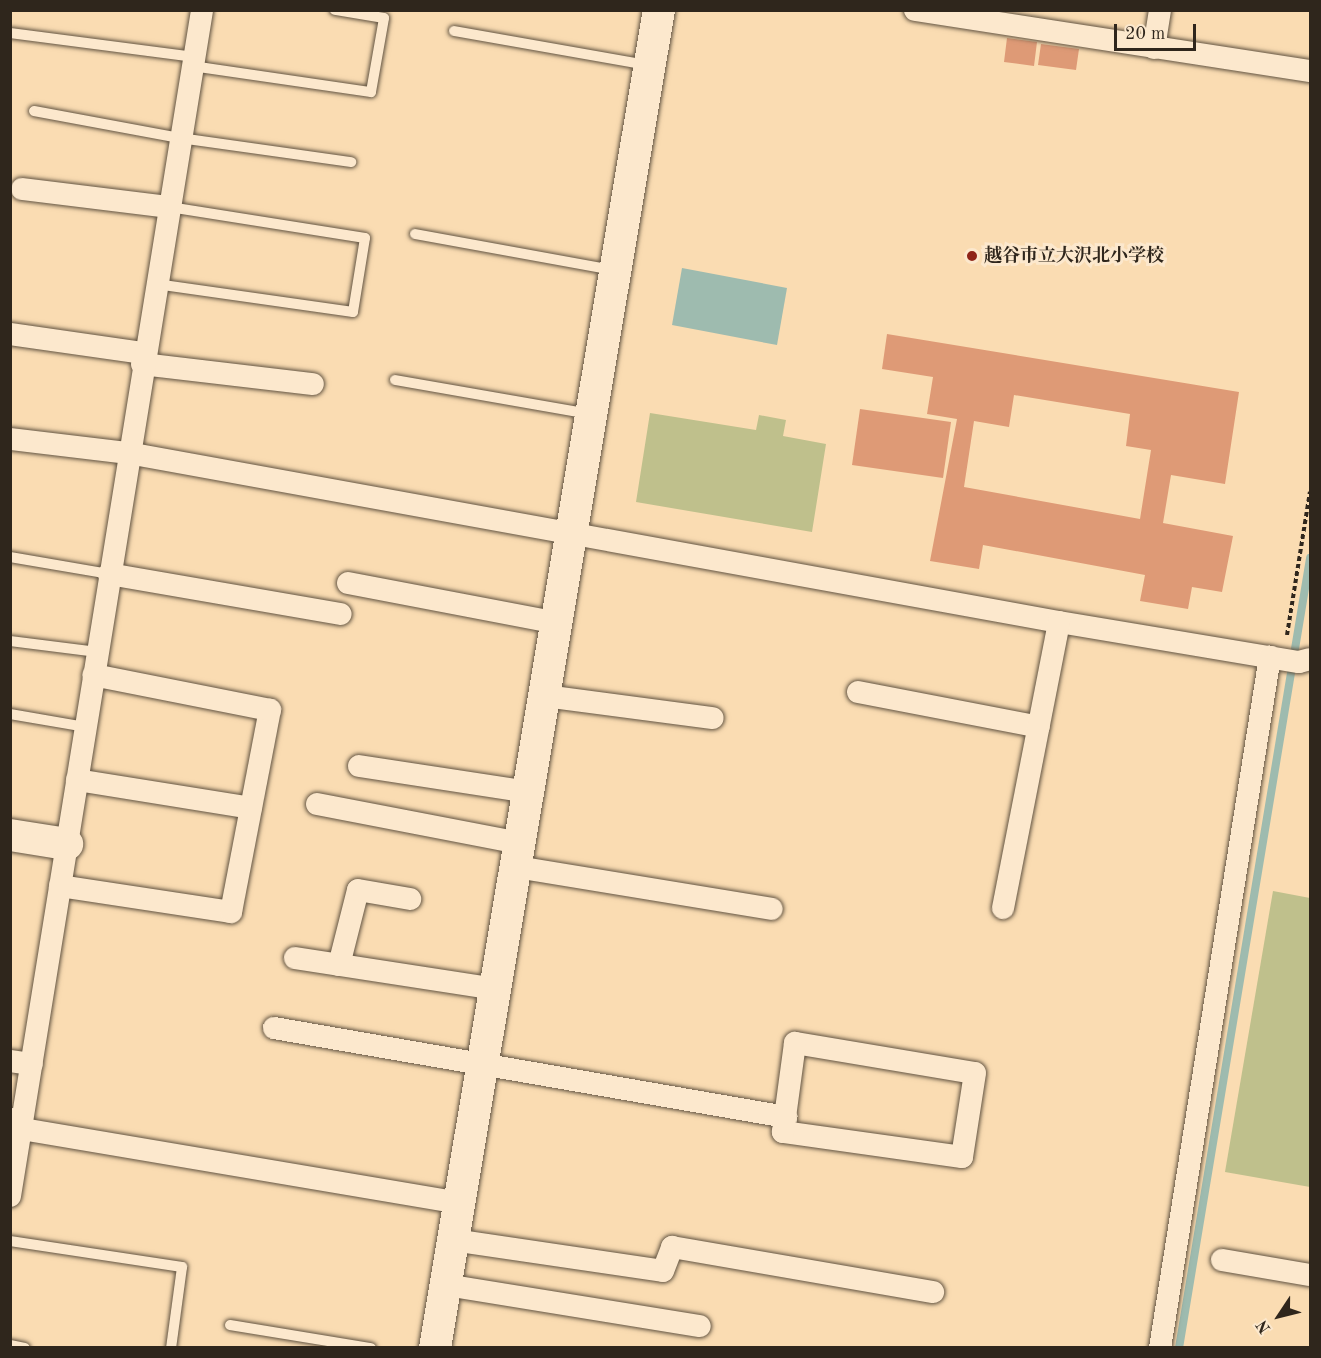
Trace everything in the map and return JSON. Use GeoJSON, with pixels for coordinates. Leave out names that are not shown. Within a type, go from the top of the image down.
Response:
{"type":"FeatureCollection","features":[{"type":"Feature","properties":{"kind":"street"},"geometry":{"type":"LineString","coordinates":[[10,1196],[21,1062],[60,886],[143,359],[202,10]]}},
{"type":"Feature","properties":{"kind":"street"},"geometry":{"type":"LineString","coordinates":[[435,1347],[659,10]]}},
{"type":"Feature","properties":{"kind":"street"},"geometry":{"type":"LineString","coordinates":[[915,10],[975,15],[1154,48],[1311,71]]}},
{"type":"Feature","properties":{"kind":"street"},"geometry":{"type":"LineString","coordinates":[[1154,48],[1160,10]]}},
{"type":"Feature","properties":{"kind":"street"},"geometry":{"type":"LineString","coordinates":[[22,189],[169,207]]}},
{"type":"Feature","properties":{"kind":"street"},"geometry":{"type":"LineString","coordinates":[[10,334],[143,359],[314,384]]}},
{"type":"Feature","properties":{"kind":"street"},"geometry":{"type":"LineString","coordinates":[[10,439],[128,453],[572,536],[1059,622],[1299,662],[1310,657]]}},
{"type":"Feature","properties":{"kind":"street"},"geometry":{"type":"LineString","coordinates":[[109,574],[341,614]]}},
{"type":"Feature","properties":{"kind":"street"},"geometry":{"type":"LineString","coordinates":[[348,583],[557,623]]}},
{"type":"Feature","properties":{"kind":"street"},"geometry":{"type":"LineString","coordinates":[[1004,908],[1059,622]]}},
{"type":"Feature","properties":{"kind":"street"},"geometry":{"type":"LineString","coordinates":[[1160,1347],[1277,658]]}},
{"type":"Feature","properties":{"kind":"street"},"geometry":{"type":"LineString","coordinates":[[60,886],[231,912],[270,710],[93,675]]}},
{"type":"Feature","properties":{"kind":"street"},"geometry":{"type":"LineString","coordinates":[[858,692],[1039,727]]}},
{"type":"Feature","properties":{"kind":"street"},"geometry":{"type":"LineString","coordinates":[[545,696],[713,718]]}},
{"type":"Feature","properties":{"kind":"street"},"geometry":{"type":"LineString","coordinates":[[359,766],[528,792]]}},
{"type":"Feature","properties":{"kind":"street"},"geometry":{"type":"LineString","coordinates":[[77,780],[251,808]]}},
{"type":"Feature","properties":{"kind":"street"},"geometry":{"type":"LineString","coordinates":[[317,804],[518,855],[772,909]]}},
{"type":"Feature","properties":{"kind":"street"},"geometry":{"type":"LineString","coordinates":[[10,835],[67,844]]}},
{"type":"Feature","properties":{"kind":"street"},"geometry":{"type":"LineString","coordinates":[[339,965],[357,890],[410,899]]}},
{"type":"Feature","properties":{"kind":"street"},"geometry":{"type":"LineString","coordinates":[[295,958],[496,989]]}},
{"type":"Feature","properties":{"kind":"street"},"geometry":{"type":"LineString","coordinates":[[274,1028],[483,1062],[786,1116]]}},
{"type":"Feature","properties":{"kind":"street"},"geometry":{"type":"LineString","coordinates":[[795,1043],[975,1073],[962,1157],[783,1132],[786,1116],[795,1043]]}},
{"type":"Feature","properties":{"kind":"street"},"geometry":{"type":"LineString","coordinates":[[16,1124],[459,1203]]}},
{"type":"Feature","properties":{"kind":"street"},"geometry":{"type":"LineString","coordinates":[[453,1240],[663,1271],[672,1247],[933,1292]]}},
{"type":"Feature","properties":{"kind":"street"},"geometry":{"type":"LineString","coordinates":[[1222,1260],[1311,1275]]}},
{"type":"Feature","properties":{"kind":"street"},"geometry":{"type":"LineString","coordinates":[[446,1285],[700,1326]]}},
{"type":"Feature","properties":{"kind":"lane"},"geometry":{"type":"LineString","coordinates":[[10,33],[371,92],[384,18],[335,10]]}},
{"type":"Feature","properties":{"kind":"lane"},"geometry":{"type":"LineString","coordinates":[[454,32],[650,66]]}},
{"type":"Feature","properties":{"kind":"lane"},"geometry":{"type":"LineString","coordinates":[[34,111],[180,138],[351,162]]}},
{"type":"Feature","properties":{"kind":"lane"},"geometry":{"type":"LineString","coordinates":[[156,284],[353,312],[365,238],[169,207]]}},
{"type":"Feature","properties":{"kind":"lane"},"geometry":{"type":"LineString","coordinates":[[415,234],[616,270]]}},
{"type":"Feature","properties":{"kind":"lane"},"geometry":{"type":"LineString","coordinates":[[395,380],[592,414]]}},
{"type":"Feature","properties":{"kind":"lane"},"geometry":{"type":"LineString","coordinates":[[10,557],[109,574]]}},
{"type":"Feature","properties":{"kind":"lane"},"geometry":{"type":"LineString","coordinates":[[10,642],[97,652]]}},
{"type":"Feature","properties":{"kind":"lane"},"geometry":{"type":"LineString","coordinates":[[10,714],[85,727]]}},
{"type":"Feature","properties":{"kind":"lane"},"geometry":{"type":"LineString","coordinates":[[10,1241],[182,1268],[171,1347]]}},
{"type":"Feature","properties":{"kind":"lane"},"geometry":{"type":"LineString","coordinates":[[230,1325],[371,1347]]}},
{"type":"Feature","properties":{"kind":"lane"},"geometry":{"type":"LineString","coordinates":[[10,1345],[25,1347]]}},
{"type":"Feature","properties":{"kind":"path"},"geometry":{"type":"LineString","coordinates":[[1277,658],[1311,492]]}},
{"type":"Feature","properties":{"kind":"green space"},"geometry":{"type":"Polygon","coordinates":[[[650,413],[756,430],[759,415],[786,420],[783,436],[826,444],[812,532],[636,502],[650,413]]]}},
{"type":"Feature","properties":{"kind":"green space"},"geometry":{"type":"Polygon","coordinates":[[[1273,891],[1310,898],[1310,1187],[1225,1172],[1273,891]]]}},
{"type":"Feature","properties":{"kind":"shaded area"},"geometry":{"type":"Polygon","coordinates":[[[682,268],[787,288],[777,345],[672,325],[682,268]]]}},
{"type":"Feature","properties":{"kind":"building"},"geometry":{"type":"Polygon","coordinates":[[[1007,38],[1037,42],[1034,66],[1004,62],[1007,38]]]}},
{"type":"Feature","properties":{"kind":"building"},"geometry":{"type":"Polygon","coordinates":[[[1041,44],[1079,49],[1076,70],[1038,65],[1041,44]]]}},
{"type":"Feature","properties":{"kind":"building"},"geometry":{"type":"Polygon","coordinates":[[[887,334],[1239,392],[1225,484],[1171,475],[1163,523],[1233,536],[1222,592],[1192,587],[1188,609],[1140,601],[1145,575],[983,545],[979,569],[930,561],[957,419],[927,414],[933,377],[882,369],[887,334]],[[1014,395],[1009,427],[974,421],[964,487],[1140,519],[1151,450],[1126,446],[1130,414],[1014,395]]]}},
{"type":"Feature","properties":{"kind":"building"},"geometry":{"type":"Polygon","coordinates":[[[860,409],[951,422],[943,478],[852,465],[860,409]]]}},
{"type":"Feature","properties":{"kind":"waterway"},"geometry":{"type":"LineString","coordinates":[[1179,1348],[1310,558]]}},
{"type":"Feature","properties":{"kind":"place","name":"越谷市立大沢北小学校"},"geometry":{"type":"Point","coordinates":[972,256]}}]}
